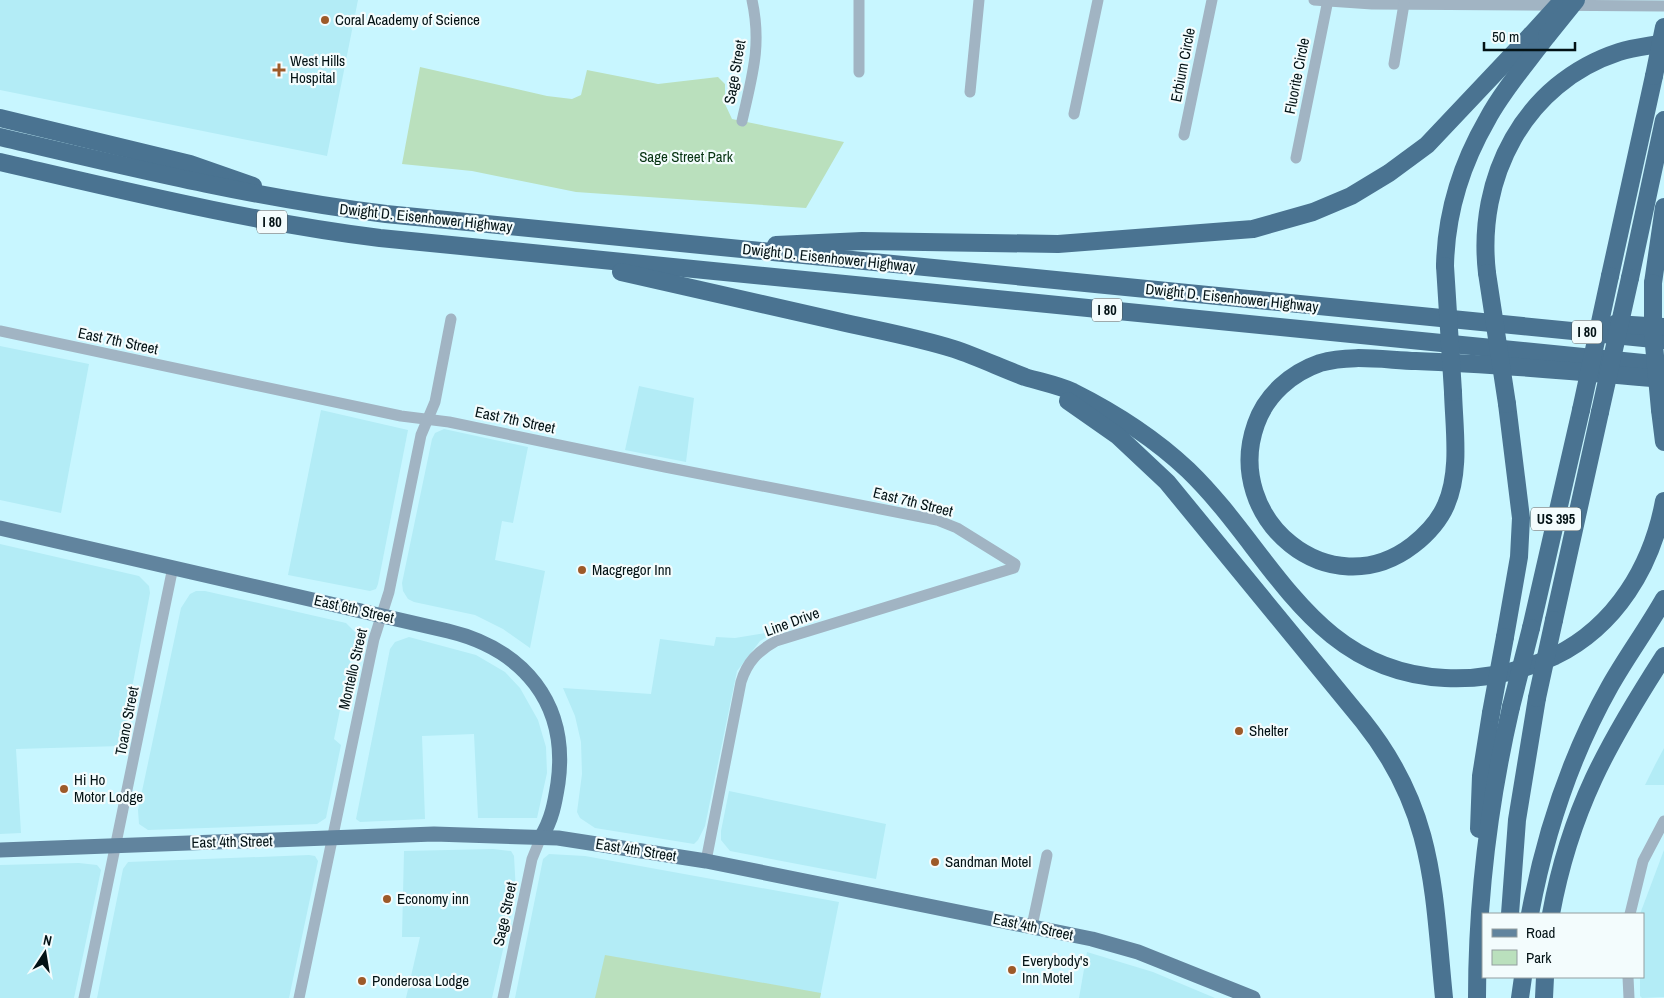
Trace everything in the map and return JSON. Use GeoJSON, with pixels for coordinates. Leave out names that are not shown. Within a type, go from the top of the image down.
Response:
{"type":"FeatureCollection","features":[{"type":"Feature","properties":{"kind":"highway"},"geometry":{"type":"LineString","coordinates":[[1563,0],[1486,120],[1469,158],[1449,220],[1445,266],[1453,392],[1454,467],[1452,486],[1446,505],[1436,522],[1423,537],[1408,549],[1372,563],[1336,564],[1304,554],[1291,546],[1268,521],[1258,504],[1249,471],[1252,435],[1262,411],[1278,389],[1304,369],[1322,363],[1338,359],[1361,359],[1467,363],[1664,379]]}},
{"type":"Feature","properties":{"kind":"highway"},"geometry":{"type":"LineString","coordinates":[[739,249],[829,241],[1058,244],[1232,232],[1273,224],[1313,212],[1345,199],[1369,186],[1408,160],[1427,145],[1576,0]]}},
{"type":"Feature","properties":{"kind":"highway","name":"US 395"},"geometry":{"type":"LineString","coordinates":[[1482,892],[1491,811],[1511,707],[1581,410],[1664,27]]}},
{"type":"Feature","properties":{"kind":"highway"},"geometry":{"type":"LineString","coordinates":[[1477,998],[1477,966],[1482,892],[1479,808],[1481,776],[1519,557],[1521,518],[1507,404],[1487,273],[1484,239],[1491,190],[1508,148],[1524,122],[1556,88],[1587,67],[1619,52],[1664,43]]}},
{"type":"Feature","properties":{"kind":"highway"},"geometry":{"type":"LineString","coordinates":[[3,118],[207,169],[283,199]]}},
{"type":"Feature","properties":{"kind":"highway","name":"US 395"},"geometry":{"type":"LineString","coordinates":[[1510,913],[1517,820],[1537,698],[1664,120]]}},
{"type":"Feature","properties":{"kind":"highway","name":"Dwight D. Eisenhower Highway"},"geometry":{"type":"LineString","coordinates":[[1,137],[182,180],[283,199],[403,216],[1664,340]]}},
{"type":"Feature","properties":{"kind":"highway","name":"Dwight D. Eisenhower Highway"},"geometry":{"type":"LineString","coordinates":[[0,162],[209,211],[291,226],[388,239],[1664,364]]}},
{"type":"Feature","properties":{"kind":"highway"},"geometry":{"type":"LineString","coordinates":[[1664,207],[1654,283],[1653,334],[1664,442]]}},
{"type":"Feature","properties":{"kind":"highway"},"geometry":{"type":"LineString","coordinates":[[549,255],[937,344],[1068,390],[1091,401],[1131,424],[1161,446],[1214,498],[1293,598],[1312,619],[1335,639],[1358,654],[1408,673],[1459,679],[1482,678],[1534,666],[1584,639],[1615,609],[1634,583],[1653,545],[1664,501]]}},
{"type":"Feature","properties":{"kind":"highway"},"geometry":{"type":"LineString","coordinates":[[1510,324],[1595,323],[1664,327]]}},
{"type":"Feature","properties":{"kind":"highway"},"geometry":{"type":"LineString","coordinates":[[1027,377],[1064,398],[1101,423],[1152,466],[1182,499],[1377,738],[1410,796],[1424,837],[1430,866],[1444,998]]}},
{"type":"Feature","properties":{"kind":"highway"},"geometry":{"type":"LineString","coordinates":[[1530,913],[1551,823],[1571,768],[1610,685],[1664,599]]}},
{"type":"Feature","properties":{"kind":"highway"},"geometry":{"type":"LineString","coordinates":[[1551,913],[1565,851],[1588,789],[1608,746],[1664,656]]}},
{"type":"Feature","properties":{"kind":"highway"},"geometry":{"type":"LineString","coordinates":[[1512,978],[1512,998]]}},
{"type":"Feature","properties":{"kind":"highway"},"geometry":{"type":"LineString","coordinates":[[1520,998],[1523,978]]}},
{"type":"Feature","properties":{"kind":"highway"},"geometry":{"type":"LineString","coordinates":[[1544,998],[1545,978]]}},
{"type":"Feature","properties":{"kind":"main road","name":"East 6th Street"},"geometry":{"type":"LineString","coordinates":[[0,528],[382,615],[470,636],[486,643],[510,658],[531,678],[546,699],[552,714],[560,750],[559,771],[552,816],[541,837]]}},
{"type":"Feature","properties":{"kind":"main road","name":"East 4th Street"},"geometry":{"type":"LineString","coordinates":[[0,850],[333,840],[434,834],[541,837],[612,845],[706,861],[1032,926],[1138,952],[1253,998]]}},
{"type":"Feature","properties":{"kind":"street","name":"Sage Street"},"geometry":{"type":"LineString","coordinates":[[742,120],[757,53],[757,24],[752,0]]}},
{"type":"Feature","properties":{"kind":"street"},"geometry":{"type":"LineString","coordinates":[[859,0],[859,72]]}},
{"type":"Feature","properties":{"kind":"street"},"geometry":{"type":"LineString","coordinates":[[970,92],[979,0]]}},
{"type":"Feature","properties":{"kind":"street"},"geometry":{"type":"LineString","coordinates":[[1074,114],[1098,0]]}},
{"type":"Feature","properties":{"kind":"street","name":"Erbium Circle"},"geometry":{"type":"LineString","coordinates":[[1184,135],[1212,0]]}},
{"type":"Feature","properties":{"kind":"street"},"geometry":{"type":"LineString","coordinates":[[1314,0],[1404,4],[1450,2],[1664,6]]}},
{"type":"Feature","properties":{"kind":"street","name":"Fluorite Circle"},"geometry":{"type":"LineString","coordinates":[[1296,158],[1327,1]]}},
{"type":"Feature","properties":{"kind":"street"},"geometry":{"type":"LineString","coordinates":[[1394,64],[1404,4]]}},
{"type":"Feature","properties":{"kind":"street","name":"Montello Street"},"geometry":{"type":"LineString","coordinates":[[299,998],[374,639],[389,592],[421,435],[435,402],[451,319]]}},
{"type":"Feature","properties":{"kind":"street","name":"East 7th Street"},"geometry":{"type":"LineString","coordinates":[[0,331],[401,416],[428,419],[938,520],[957,528],[1015,564]]}},
{"type":"Feature","properties":{"kind":"street","name":"Line Drive"},"geometry":{"type":"LineString","coordinates":[[706,861],[741,682],[744,671],[752,658],[763,648],[776,641],[1014,568],[1015,564]]}},
{"type":"Feature","properties":{"kind":"street","name":"Toano Street"},"geometry":{"type":"LineString","coordinates":[[84,998],[173,567]]}},
{"type":"Feature","properties":{"kind":"street"},"geometry":{"type":"LineString","coordinates":[[1630,913],[1643,861],[1664,821]]}},
{"type":"Feature","properties":{"kind":"street","name":"Sage Street"},"geometry":{"type":"LineString","coordinates":[[503,998],[532,859],[541,837]]}},
{"type":"Feature","properties":{"kind":"street"},"geometry":{"type":"LineString","coordinates":[[1032,926],[1046,855]]}},
{"type":"Feature","properties":{"kind":"street"},"geometry":{"type":"LineString","coordinates":[[1628,978],[1628,998]]}},
{"type":"Feature","properties":{"kind":"shaded area"},"geometry":{"type":"Polygon","coordinates":[[[0,0],[358,0],[327,156],[0,90],[0,0]]]}},
{"type":"Feature","properties":{"kind":"shaded area"},"geometry":{"type":"Polygon","coordinates":[[[0,346],[89,364],[61,513],[0,500],[0,346]]]}},
{"type":"Feature","properties":{"kind":"shaded area"},"geometry":{"type":"Polygon","coordinates":[[[639,386],[694,398],[686,462],[625,450],[639,386]]]}},
{"type":"Feature","properties":{"kind":"shaded area"},"geometry":{"type":"Polygon","coordinates":[[[321,410],[408,430],[378,584],[376,589],[370,591],[288,575],[321,410]]]}},
{"type":"Feature","properties":{"kind":"shaded area"},"geometry":{"type":"Polygon","coordinates":[[[444,429],[528,447],[513,523],[502,521],[495,560],[545,571],[530,648],[503,629],[475,615],[414,602],[408,599],[403,591],[402,583],[432,439],[435,433],[444,429]]]}},
{"type":"Feature","properties":{"kind":"shaded area"},"geometry":{"type":"Polygon","coordinates":[[[0,544],[139,576],[149,586],[150,593],[121,746],[16,749],[21,833],[0,834],[0,544]]]}},
{"type":"Feature","properties":{"kind":"shaded area"},"geometry":{"type":"Polygon","coordinates":[[[196,591],[205,591],[346,623],[356,633],[334,739],[341,745],[326,818],[317,824],[148,830],[139,824],[138,810],[181,608],[190,594],[196,591]]]}},
{"type":"Feature","properties":{"kind":"shaded area"},"geometry":{"type":"Polygon","coordinates":[[[777,631],[760,641],[737,671],[705,826],[694,844],[595,828],[580,818],[577,812],[582,774],[581,742],[575,716],[563,688],[651,694],[660,639],[714,646],[716,637],[735,638],[777,631]]]}},
{"type":"Feature","properties":{"kind":"shaded area"},"geometry":{"type":"Polygon","coordinates":[[[409,637],[476,655],[505,672],[520,688],[538,720],[546,747],[547,773],[537,818],[478,818],[474,734],[422,736],[425,819],[360,822],[356,819],[390,649],[395,642],[409,637]]]}},
{"type":"Feature","properties":{"kind":"shaded area"},"geometry":{"type":"Polygon","coordinates":[[[1664,748],[1664,785],[1645,785],[1655,765],[1664,748]]]}},
{"type":"Feature","properties":{"kind":"shaded area"},"geometry":{"type":"Polygon","coordinates":[[[729,791],[886,824],[876,879],[730,851],[721,840],[729,791]]]}},
{"type":"Feature","properties":{"kind":"shaded area"},"geometry":{"type":"Polygon","coordinates":[[[493,849],[511,851],[514,856],[516,892],[492,998],[406,998],[420,937],[402,937],[404,851],[493,849]]]}},
{"type":"Feature","properties":{"kind":"shaded area"},"geometry":{"type":"Polygon","coordinates":[[[1664,850],[1664,997],[1642,998],[1640,996],[1640,978],[1644,978],[1644,913],[1640,913],[1664,850]]]}},
{"type":"Feature","properties":{"kind":"shaded area"},"geometry":{"type":"Polygon","coordinates":[[[549,854],[585,856],[839,902],[820,998],[515,998],[543,859],[549,854]]]}},
{"type":"Feature","properties":{"kind":"shaded area"},"geometry":{"type":"Polygon","coordinates":[[[315,856],[318,861],[289,998],[97,998],[123,869],[128,862],[315,856]]]}},
{"type":"Feature","properties":{"kind":"shaded area"},"geometry":{"type":"Polygon","coordinates":[[[79,863],[97,865],[101,870],[74,998],[0,998],[0,865],[79,863]]]}},
{"type":"Feature","properties":{"kind":"shaded area"},"geometry":{"type":"Polygon","coordinates":[[[1087,952],[1153,972],[1215,998],[1079,998],[1087,952]]]}},
{"type":"Feature","properties":{"kind":"green space","name":"Sage Street Park"},"geometry":{"type":"Polygon","coordinates":[[[420,67],[547,96],[572,99],[581,95],[587,70],[658,84],[718,77],[725,84],[725,104],[732,119],[844,142],[806,208],[576,192],[472,171],[402,164],[420,67]]]}},
{"type":"Feature","properties":{"kind":"green space"},"geometry":{"type":"Polygon","coordinates":[[[605,955],[821,993],[820,998],[595,998],[605,955]]]}},
{"type":"Feature","properties":{"kind":"place","name":"Coral Academy of Science"},"geometry":{"type":"Point","coordinates":[325,20]}},
{"type":"Feature","properties":{"kind":"place","name":"West Hills Hospital"},"geometry":{"type":"Point","coordinates":[279,70]}},
{"type":"Feature","properties":{"kind":"place","name":"Macgregor Inn"},"geometry":{"type":"Point","coordinates":[582,570]}},
{"type":"Feature","properties":{"kind":"place","name":"Shelter"},"geometry":{"type":"Point","coordinates":[1239,731]}},
{"type":"Feature","properties":{"kind":"place","name":"Hi Ho Motor Lodge"},"geometry":{"type":"Point","coordinates":[64,789]}},
{"type":"Feature","properties":{"kind":"place","name":"Sandman Motel"},"geometry":{"type":"Point","coordinates":[935,862]}},
{"type":"Feature","properties":{"kind":"place","name":"Economy inn"},"geometry":{"type":"Point","coordinates":[387,899]}},
{"type":"Feature","properties":{"kind":"place","name":"Everybody's Inn Motel"},"geometry":{"type":"Point","coordinates":[1012,970]}},
{"type":"Feature","properties":{"kind":"place","name":"Ponderosa Lodge"},"geometry":{"type":"Point","coordinates":[362,981]}}]}
